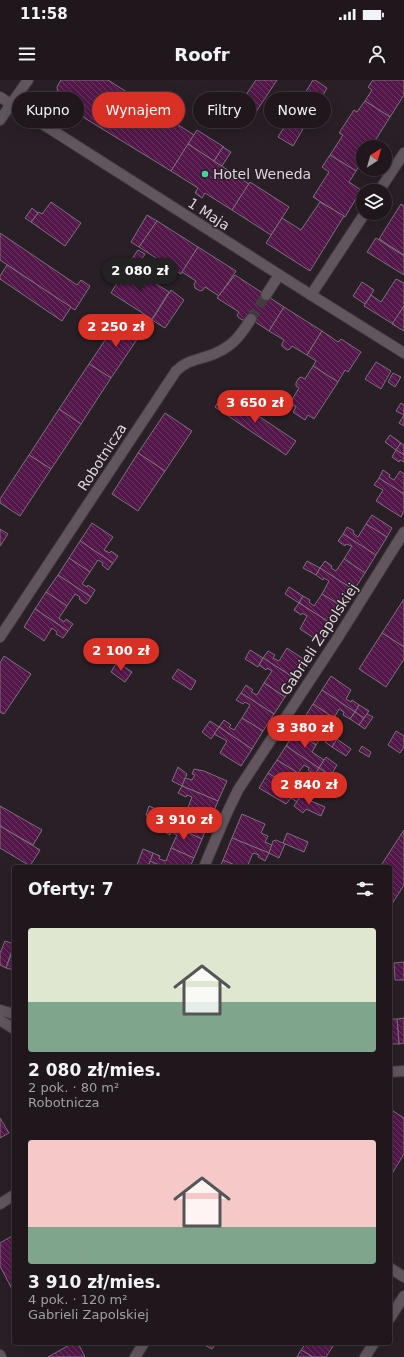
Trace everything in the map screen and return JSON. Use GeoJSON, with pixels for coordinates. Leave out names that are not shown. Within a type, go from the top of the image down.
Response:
{"type":"FeatureCollection","features":[{"type":"Feature","properties":{"kind":"street"},"geometry":{"type":"LineString","coordinates":[[0,120],[28,80]]}},
{"type":"Feature","properties":{"kind":"street","name":"1 Maja"},"geometry":{"type":"LineString","coordinates":[[0,97],[404,353]]}},
{"type":"Feature","properties":{"kind":"street"},"geometry":{"type":"LineString","coordinates":[[384,184],[404,153]]}},
{"type":"Feature","properties":{"kind":"street"},"geometry":{"type":"LineString","coordinates":[[311,295],[360,220]]}},
{"type":"Feature","properties":{"kind":"street"},"geometry":{"type":"LineString","coordinates":[[266,295],[279,275]]}},
{"type":"Feature","properties":{"kind":"street","name":"Robotnicza"},"geometry":{"type":"LineString","coordinates":[[0,637],[176,371],[185,363],[217,353],[235,342],[251,320]]}},
{"type":"Feature","properties":{"kind":"street","name":"Gabrieli Zapolskiej"},"geometry":{"type":"LineString","coordinates":[[205,865],[238,790],[337,639],[404,532]]}},
{"type":"Feature","properties":{"kind":"street"},"geometry":{"type":"LineString","coordinates":[[0,1010],[12,1013]]}},
{"type":"Feature","properties":{"kind":"street"},"geometry":{"type":"LineString","coordinates":[[0,1020],[12,1028]]}},
{"type":"Feature","properties":{"kind":"street"},"geometry":{"type":"LineString","coordinates":[[392,1072],[404,1071]]}},
{"type":"Feature","properties":{"kind":"street"},"geometry":{"type":"LineString","coordinates":[[0,1204],[12,1196]]}},
{"type":"Feature","properties":{"kind":"street"},"geometry":{"type":"LineString","coordinates":[[392,1269],[404,1277]]}},
{"type":"Feature","properties":{"kind":"street"},"geometry":{"type":"LineString","coordinates":[[392,1315],[404,1296]]}},
{"type":"Feature","properties":{"kind":"street"},"geometry":{"type":"LineString","coordinates":[[135,1357],[143,1345]]}},
{"type":"Feature","properties":{"kind":"street"},"geometry":{"type":"LineString","coordinates":[[365,1357],[373,1345]]}},
{"type":"Feature","properties":{"kind":"building"},"geometry":{"type":"Polygon","coordinates":[[[61,80],[108,80],[127,92],[92,92],[92,123],[84,118],[84,92],[58,92],[57,87],[61,80]]]}},
{"type":"Feature","properties":{"kind":"building"},"geometry":{"type":"Polygon","coordinates":[[[256,80],[277,80],[269,92],[264,92],[264,100],[256,112],[256,92],[248,92],[256,80]]]}},
{"type":"Feature","properties":{"kind":"building"},"geometry":{"type":"Polygon","coordinates":[[[313,80],[327,88],[325,92],[306,92],[313,80]]]}},
{"type":"Feature","properties":{"kind":"building"},"geometry":{"type":"Polygon","coordinates":[[[373,80],[404,80],[404,95],[390,117],[365,101],[372,90],[368,87],[373,80]]]}},
{"type":"Feature","properties":{"kind":"building"},"geometry":{"type":"Polygon","coordinates":[[[365,101],[390,117],[375,140],[356,140],[356,171],[330,155],[343,135],[339,133],[354,110],[357,112],[365,101]]]}},
{"type":"Feature","properties":{"kind":"building"},"geometry":{"type":"Polygon","coordinates":[[[101,128],[183,128],[194,135],[171,171],[101,128]]]}},
{"type":"Feature","properties":{"kind":"building"},"geometry":{"type":"Polygon","coordinates":[[[284,128],[304,128],[293,146],[278,137],[284,128]]]}},
{"type":"Feature","properties":{"kind":"building"},"geometry":{"type":"Polygon","coordinates":[[[197,130],[224,147],[214,161],[188,144],[197,130]]]}},
{"type":"Feature","properties":{"kind":"building","name":"Hotel Weneda"},"geometry":{"type":"Polygon","coordinates":[[[188,144],[249,184],[232,210],[205,193],[202,198],[195,193],[198,188],[171,171],[188,144]]]}},
{"type":"Feature","properties":{"kind":"building"},"geometry":{"type":"Polygon","coordinates":[[[223,147],[231,152],[222,166],[214,161],[223,147]]]}},
{"type":"Feature","properties":{"kind":"building"},"geometry":{"type":"Polygon","coordinates":[[[330,155],[356,171],[349,182],[356,187],[356,198],[345,217],[313,197],[329,172],[322,167],[330,155]]]}},
{"type":"Feature","properties":{"kind":"building"},"geometry":{"type":"Polygon","coordinates":[[[250,182],[289,207],[271,235],[232,210],[250,182]]]}},
{"type":"Feature","properties":{"kind":"building"},"geometry":{"type":"Polygon","coordinates":[[[51,202],[81,223],[65,246],[31,222],[39,212],[42,214],[51,202]]]}},
{"type":"Feature","properties":{"kind":"building"},"geometry":{"type":"Polygon","coordinates":[[[320,202],[344,216],[310,271],[266,243],[282,218],[301,230],[320,202]]]}},
{"type":"Feature","properties":{"kind":"building"},"geometry":{"type":"Polygon","coordinates":[[[401,204],[404,206],[404,255],[379,239],[401,204]]]}},
{"type":"Feature","properties":{"kind":"building"},"geometry":{"type":"Polygon","coordinates":[[[32,208],[38,213],[31,222],[25,218],[32,208]]]}},
{"type":"Feature","properties":{"kind":"building"},"geometry":{"type":"Polygon","coordinates":[[[147,215],[157,221],[139,247],[131,242],[147,215]]]}},
{"type":"Feature","properties":{"kind":"building"},"geometry":{"type":"Polygon","coordinates":[[[157,221],[198,247],[181,274],[160,261],[158,262],[155,260],[156,258],[139,247],[157,221]]]}},
{"type":"Feature","properties":{"kind":"building"},"geometry":{"type":"Polygon","coordinates":[[[0,233],[77,285],[81,280],[90,286],[75,310],[0,260],[0,233]]]}},
{"type":"Feature","properties":{"kind":"building"},"geometry":{"type":"Polygon","coordinates":[[[376,238],[404,256],[404,275],[367,252],[376,238]]]}},
{"type":"Feature","properties":{"kind":"building"},"geometry":{"type":"Polygon","coordinates":[[[198,247],[236,271],[219,296],[205,287],[200,291],[195,288],[194,284],[196,281],[182,272],[198,247]]]}},
{"type":"Feature","properties":{"kind":"building"},"geometry":{"type":"Polygon","coordinates":[[[138,250],[145,254],[134,271],[127,266],[138,250]]]}},
{"type":"Feature","properties":{"kind":"building"},"geometry":{"type":"Polygon","coordinates":[[[7,265],[71,307],[62,321],[0,279],[0,276],[7,265]]]}},
{"type":"Feature","properties":{"kind":"building"},"geometry":{"type":"Polygon","coordinates":[[[127,266],[169,292],[152,319],[111,293],[127,266]]]}},
{"type":"Feature","properties":{"kind":"building"},"geometry":{"type":"Polygon","coordinates":[[[235,275],[284,307],[269,331],[251,319],[242,320],[237,315],[239,312],[217,298],[235,275]]]}},
{"type":"Feature","properties":{"kind":"building"},"geometry":{"type":"Polygon","coordinates":[[[396,279],[404,283],[404,306],[393,324],[364,306],[371,295],[381,302],[396,279]]]}},
{"type":"Feature","properties":{"kind":"building"},"geometry":{"type":"Polygon","coordinates":[[[362,282],[374,290],[365,304],[353,296],[362,282]]]}},
{"type":"Feature","properties":{"kind":"building"},"geometry":{"type":"Polygon","coordinates":[[[171,290],[184,300],[165,328],[152,320],[171,290]]]}},
{"type":"Feature","properties":{"kind":"building"},"geometry":{"type":"Polygon","coordinates":[[[404,306],[404,331],[392,324],[404,306]]]}},
{"type":"Feature","properties":{"kind":"building"},"geometry":{"type":"Polygon","coordinates":[[[284,307],[322,331],[307,355],[292,346],[287,350],[282,346],[284,340],[269,331],[284,307]]]}},
{"type":"Feature","properties":{"kind":"building"},"geometry":{"type":"Polygon","coordinates":[[[120,318],[142,332],[111,378],[89,364],[120,318]]]}},
{"type":"Feature","properties":{"kind":"building"},"geometry":{"type":"Polygon","coordinates":[[[322,331],[338,342],[341,339],[361,352],[348,372],[345,370],[338,382],[313,366],[316,361],[307,355],[322,331]]]}},
{"type":"Feature","properties":{"kind":"building"},"geometry":{"type":"Polygon","coordinates":[[[376,362],[391,371],[381,389],[365,379],[376,362]]]}},
{"type":"Feature","properties":{"kind":"building"},"geometry":{"type":"Polygon","coordinates":[[[89,364],[111,378],[81,424],[59,409],[89,364]]]}},
{"type":"Feature","properties":{"kind":"building"},"geometry":{"type":"Polygon","coordinates":[[[313,366],[338,382],[314,419],[308,415],[305,420],[293,412],[296,407],[290,403],[299,388],[296,386],[296,383],[299,378],[301,377],[305,379],[313,366]]]}},
{"type":"Feature","properties":{"kind":"building"},"geometry":{"type":"Polygon","coordinates":[[[393,373],[401,377],[395,387],[388,382],[393,373]]]}},
{"type":"Feature","properties":{"kind":"building"},"geometry":{"type":"Polygon","coordinates":[[[224,393],[296,441],[286,455],[215,407],[224,393]]]}},
{"type":"Feature","properties":{"kind":"building"},"geometry":{"type":"Polygon","coordinates":[[[401,403],[404,405],[404,415],[396,411],[401,403]]]}},
{"type":"Feature","properties":{"kind":"building"},"geometry":{"type":"Polygon","coordinates":[[[59,409],[81,424],[51,469],[29,455],[59,409]]]}},
{"type":"Feature","properties":{"kind":"building"},"geometry":{"type":"Polygon","coordinates":[[[165,413],[192,431],[165,471],[138,453],[165,413]]]}},
{"type":"Feature","properties":{"kind":"building"},"geometry":{"type":"Polygon","coordinates":[[[404,415],[404,426],[399,423],[404,415]]]}},
{"type":"Feature","properties":{"kind":"building"},"geometry":{"type":"Polygon","coordinates":[[[390,435],[401,443],[396,450],[385,442],[390,435]]]}},
{"type":"Feature","properties":{"kind":"building"},"geometry":{"type":"Polygon","coordinates":[[[401,443],[404,445],[404,455],[396,450],[401,443]]]}},
{"type":"Feature","properties":{"kind":"building"},"geometry":{"type":"Polygon","coordinates":[[[396,450],[404,455],[404,462],[400,460],[399,462],[392,457],[396,450]]]}},
{"type":"Feature","properties":{"kind":"building"},"geometry":{"type":"Polygon","coordinates":[[[138,453],[165,471],[138,511],[112,494],[138,453]]]}},
{"type":"Feature","properties":{"kind":"building"},"geometry":{"type":"Polygon","coordinates":[[[29,455],[51,469],[20,516],[0,503],[0,499],[29,455]]]}},
{"type":"Feature","properties":{"kind":"building"},"geometry":{"type":"Polygon","coordinates":[[[383,470],[394,480],[400,471],[404,474],[404,494],[379,478],[383,470]]]}},
{"type":"Feature","properties":{"kind":"building"},"geometry":{"type":"Polygon","coordinates":[[[379,478],[404,494],[404,511],[401,517],[376,501],[383,490],[374,485],[379,478]]]}},
{"type":"Feature","properties":{"kind":"building"},"geometry":{"type":"Polygon","coordinates":[[[372,515],[392,528],[387,537],[366,524],[372,515]]]}},
{"type":"Feature","properties":{"kind":"building"},"geometry":{"type":"Polygon","coordinates":[[[92,523],[113,537],[104,550],[110,553],[111,551],[118,556],[113,563],[80,541],[92,523]]]}},
{"type":"Feature","properties":{"kind":"building"},"geometry":{"type":"Polygon","coordinates":[[[366,524],[387,537],[376,555],[343,534],[347,527],[354,531],[353,533],[358,537],[366,524]]]}},
{"type":"Feature","properties":{"kind":"building"},"geometry":{"type":"Polygon","coordinates":[[[0,529],[8,534],[0,546],[0,529]]]}},
{"type":"Feature","properties":{"kind":"building"},"geometry":{"type":"Polygon","coordinates":[[[343,534],[376,555],[365,573],[344,559],[352,546],[346,544],[345,546],[338,541],[343,534]]]}},
{"type":"Feature","properties":{"kind":"building"},"geometry":{"type":"Polygon","coordinates":[[[80,541],[113,563],[108,570],[102,565],[103,563],[98,560],[90,572],[69,558],[80,541]]]}},
{"type":"Feature","properties":{"kind":"building"},"geometry":{"type":"Polygon","coordinates":[[[69,558],[90,572],[82,584],[87,587],[88,585],[95,590],[91,597],[58,575],[69,558]]]}},
{"type":"Feature","properties":{"kind":"building"},"geometry":{"type":"Polygon","coordinates":[[[344,559],[365,573],[354,590],[320,568],[325,561],[336,571],[344,559]]]}},
{"type":"Feature","properties":{"kind":"building"},"geometry":{"type":"Polygon","coordinates":[[[307,561],[320,568],[316,575],[303,568],[307,561]]]}},
{"type":"Feature","properties":{"kind":"building"},"geometry":{"type":"Polygon","coordinates":[[[320,568],[354,590],[343,607],[322,594],[329,581],[324,578],[323,580],[316,575],[320,568]]]}},
{"type":"Feature","properties":{"kind":"building"},"geometry":{"type":"Polygon","coordinates":[[[58,575],[91,597],[86,604],[75,594],[67,606],[46,592],[58,575]]]}},
{"type":"Feature","properties":{"kind":"building"},"geometry":{"type":"Polygon","coordinates":[[[289,587],[303,596],[299,603],[285,594],[289,587]]]}},
{"type":"Feature","properties":{"kind":"building"},"geometry":{"type":"Polygon","coordinates":[[[46,592],[67,606],[59,618],[64,622],[66,619],[73,624],[68,631],[35,609],[46,592]]]}},
{"type":"Feature","properties":{"kind":"building"},"geometry":{"type":"Polygon","coordinates":[[[322,594],[343,607],[332,624],[299,603],[303,596],[310,600],[309,602],[314,606],[322,594]]]}},
{"type":"Feature","properties":{"kind":"building"},"geometry":{"type":"Polygon","coordinates":[[[404,599],[404,647],[382,633],[404,599]]]}},
{"type":"Feature","properties":{"kind":"building"},"geometry":{"type":"Polygon","coordinates":[[[299,603],[332,624],[320,642],[300,629],[307,616],[302,613],[301,615],[294,610],[299,603]]]}},
{"type":"Feature","properties":{"kind":"building"},"geometry":{"type":"Polygon","coordinates":[[[35,609],[68,631],[63,638],[56,634],[57,632],[52,628],[44,641],[24,627],[35,609]]]}},
{"type":"Feature","properties":{"kind":"building"},"geometry":{"type":"Polygon","coordinates":[[[382,633],[404,647],[404,659],[386,687],[359,669],[382,633]]]}},
{"type":"Feature","properties":{"kind":"building"},"geometry":{"type":"Polygon","coordinates":[[[287,648],[308,662],[296,679],[263,658],[268,651],[275,655],[273,658],[279,661],[287,648]]]}},
{"type":"Feature","properties":{"kind":"building"},"geometry":{"type":"Polygon","coordinates":[[[250,650],[263,658],[258,667],[245,659],[250,650]]]}},
{"type":"Feature","properties":{"kind":"building"},"geometry":{"type":"Polygon","coordinates":[[[4,656],[31,674],[4,714],[0,712],[0,663],[4,656]]]}},
{"type":"Feature","properties":{"kind":"building"},"geometry":{"type":"Polygon","coordinates":[[[263,658],[296,679],[285,697],[264,683],[272,671],[267,668],[266,670],[259,665],[263,658]]]}},
{"type":"Feature","properties":{"kind":"building"},"geometry":{"type":"Polygon","coordinates":[[[117,662],[132,672],[125,682],[111,672],[117,662]]]}},
{"type":"Feature","properties":{"kind":"building"},"geometry":{"type":"Polygon","coordinates":[[[178,669],[196,681],[191,690],[172,678],[178,669]]]}},
{"type":"Feature","properties":{"kind":"building"},"geometry":{"type":"Polygon","coordinates":[[[331,676],[351,690],[346,699],[351,702],[352,700],[359,705],[355,712],[322,690],[331,676]]]}},
{"type":"Feature","properties":{"kind":"building"},"geometry":{"type":"Polygon","coordinates":[[[264,683],[285,697],[274,714],[241,693],[246,685],[253,690],[251,692],[257,695],[264,683]]]}},
{"type":"Feature","properties":{"kind":"building"},"geometry":{"type":"Polygon","coordinates":[[[322,690],[355,712],[350,719],[343,715],[344,712],[339,709],[334,718],[313,704],[322,690]]]}},
{"type":"Feature","properties":{"kind":"building"},"geometry":{"type":"Polygon","coordinates":[[[241,693],[274,714],[263,731],[242,718],[250,705],[245,702],[243,704],[236,700],[241,693]]]}},
{"type":"Feature","properties":{"kind":"building"},"geometry":{"type":"Polygon","coordinates":[[[313,704],[334,718],[328,726],[333,730],[335,728],[342,732],[337,739],[304,718],[313,704]]]}},
{"type":"Feature","properties":{"kind":"building"},"geometry":{"type":"Polygon","coordinates":[[[359,705],[369,711],[364,718],[355,712],[359,705]]]}},
{"type":"Feature","properties":{"kind":"building"},"geometry":{"type":"Polygon","coordinates":[[[355,712],[364,718],[359,725],[350,719],[355,712]]]}},
{"type":"Feature","properties":{"kind":"building"},"geometry":{"type":"Polygon","coordinates":[[[367,714],[373,717],[365,729],[359,725],[367,714]]]}},
{"type":"Feature","properties":{"kind":"building"},"geometry":{"type":"Polygon","coordinates":[[[242,718],[263,731],[252,749],[219,727],[224,720],[231,725],[229,727],[234,730],[242,718]]]}},
{"type":"Feature","properties":{"kind":"building"},"geometry":{"type":"Polygon","coordinates":[[[304,718],[337,739],[332,747],[325,742],[327,740],[322,736],[316,745],[295,732],[304,718]]]}},
{"type":"Feature","properties":{"kind":"building"},"geometry":{"type":"Polygon","coordinates":[[[210,721],[219,727],[211,739],[202,732],[210,721]]]}},
{"type":"Feature","properties":{"kind":"building"},"geometry":{"type":"Polygon","coordinates":[[[219,727],[252,749],[241,766],[220,753],[227,741],[214,734],[219,727]]]}},
{"type":"Feature","properties":{"kind":"building"},"geometry":{"type":"Polygon","coordinates":[[[396,731],[404,736],[404,747],[400,753],[388,745],[396,731]]]}},
{"type":"Feature","properties":{"kind":"building"},"geometry":{"type":"Polygon","coordinates":[[[295,732],[316,745],[312,752],[324,760],[319,768],[286,746],[295,732]]]}},
{"type":"Feature","properties":{"kind":"building"},"geometry":{"type":"Polygon","coordinates":[[[337,739],[351,749],[346,756],[332,747],[337,739]]]}},
{"type":"Feature","properties":{"kind":"building"},"geometry":{"type":"Polygon","coordinates":[[[286,746],[319,768],[315,774],[308,770],[309,768],[304,765],[298,773],[277,760],[286,746]]]}},
{"type":"Feature","properties":{"kind":"building"},"geometry":{"type":"Polygon","coordinates":[[[362,746],[371,752],[369,757],[359,751],[362,746]]]}},
{"type":"Feature","properties":{"kind":"building"},"geometry":{"type":"Polygon","coordinates":[[[326,757],[337,765],[331,775],[319,768],[326,757]]]}},
{"type":"Feature","properties":{"kind":"building"},"geometry":{"type":"Polygon","coordinates":[[[277,760],[298,773],[293,782],[298,785],[299,783],[306,787],[302,794],[268,773],[277,760]]]}},
{"type":"Feature","properties":{"kind":"building"},"geometry":{"type":"Polygon","coordinates":[[[178,767],[187,774],[182,786],[172,781],[178,767]]]}},
{"type":"Feature","properties":{"kind":"building"},"geometry":{"type":"Polygon","coordinates":[[[319,768],[328,774],[324,780],[315,774],[319,768]]]}},
{"type":"Feature","properties":{"kind":"building"},"geometry":{"type":"Polygon","coordinates":[[[194,769],[204,771],[227,781],[218,801],[182,786],[185,778],[192,780],[195,775],[192,774],[194,769]]]}},
{"type":"Feature","properties":{"kind":"building"},"geometry":{"type":"Polygon","coordinates":[[[268,773],[302,794],[297,802],[291,798],[286,804],[259,788],[268,773]]]}},
{"type":"Feature","properties":{"kind":"building"},"geometry":{"type":"Polygon","coordinates":[[[182,786],[218,801],[210,820],[187,810],[192,797],[187,795],[186,797],[178,793],[182,786]]]}},
{"type":"Feature","properties":{"kind":"building"},"geometry":{"type":"Polygon","coordinates":[[[302,794],[311,801],[325,807],[321,816],[306,809],[303,813],[294,806],[302,794]]]}},
{"type":"Feature","properties":{"kind":"building"},"geometry":{"type":"Polygon","coordinates":[[[0,806],[42,830],[33,845],[0,826],[0,806]]]}},
{"type":"Feature","properties":{"kind":"building"},"geometry":{"type":"Polygon","coordinates":[[[149,806],[170,815],[166,823],[146,815],[149,806]]]}},
{"type":"Feature","properties":{"kind":"building"},"geometry":{"type":"Polygon","coordinates":[[[187,810],[210,820],[202,839],[166,823],[170,815],[177,818],[176,820],[182,823],[187,810]]]}},
{"type":"Feature","properties":{"kind":"building"},"geometry":{"type":"Polygon","coordinates":[[[242,814],[265,824],[261,833],[268,836],[265,842],[272,845],[269,853],[232,838],[242,814]]]}},
{"type":"Feature","properties":{"kind":"building"},"geometry":{"type":"Polygon","coordinates":[[[166,823],[202,839],[194,858],[171,848],[177,835],[171,832],[170,835],[163,831],[166,823]]]}},
{"type":"Feature","properties":{"kind":"building"},"geometry":{"type":"Polygon","coordinates":[[[0,826],[40,850],[31,865],[28,865],[0,848],[0,826]]]}},
{"type":"Feature","properties":{"kind":"building"},"geometry":{"type":"Polygon","coordinates":[[[404,830],[404,885],[392,904],[392,865],[381,865],[404,830]]]}},
{"type":"Feature","properties":{"kind":"building"},"geometry":{"type":"Polygon","coordinates":[[[287,833],[308,842],[304,852],[283,843],[287,833]]]}},
{"type":"Feature","properties":{"kind":"building"},"geometry":{"type":"Polygon","coordinates":[[[232,838],[269,853],[265,861],[258,857],[259,855],[253,853],[248,865],[234,865],[223,860],[232,838]]]}},
{"type":"Feature","properties":{"kind":"building"},"geometry":{"type":"Polygon","coordinates":[[[276,840],[285,844],[279,858],[269,853],[273,841],[276,840]]]}},
{"type":"Feature","properties":{"kind":"building"},"geometry":{"type":"Polygon","coordinates":[[[171,848],[194,858],[191,865],[159,865],[150,861],[153,853],[160,856],[159,859],[166,861],[171,848]]]}},
{"type":"Feature","properties":{"kind":"building"},"geometry":{"type":"Polygon","coordinates":[[[143,849],[153,853],[149,865],[137,865],[143,849]]]}},
{"type":"Feature","properties":{"kind":"building"},"geometry":{"type":"Polygon","coordinates":[[[223,860],[234,865],[221,865],[223,860]]]}},
{"type":"Feature","properties":{"kind":"building"},"geometry":{"type":"Polygon","coordinates":[[[150,861],[159,865],[149,865],[150,861]]]}},
{"type":"Feature","properties":{"kind":"building"},"geometry":{"type":"Polygon","coordinates":[[[5,941],[12,943],[12,950],[6,968],[0,965],[0,953],[5,941]]]}},
{"type":"Feature","properties":{"kind":"building"},"geometry":{"type":"Polygon","coordinates":[[[12,952],[12,970],[6,968],[12,952]]]}},
{"type":"Feature","properties":{"kind":"building"},"geometry":{"type":"Polygon","coordinates":[[[404,962],[404,980],[395,980],[394,963],[404,962]]]}},
{"type":"Feature","properties":{"kind":"building"},"geometry":{"type":"Polygon","coordinates":[[[404,1018],[404,1043],[399,1044],[397,1019],[404,1018]]]}},
{"type":"Feature","properties":{"kind":"building"},"geometry":{"type":"Polygon","coordinates":[[[392,1019],[397,1019],[399,1044],[392,1044],[392,1019]]]}},
{"type":"Feature","properties":{"kind":"building"},"geometry":{"type":"Polygon","coordinates":[[[392,1110],[404,1118],[404,1154],[392,1174],[392,1110]]]}},
{"type":"Feature","properties":{"kind":"building"},"geometry":{"type":"Polygon","coordinates":[[[0,1118],[9,1133],[0,1138],[0,1118]]]}},
{"type":"Feature","properties":{"kind":"building"},"geometry":{"type":"Polygon","coordinates":[[[12,1236],[12,1289],[0,1266],[0,1243],[12,1236]]]}},
{"type":"Feature","properties":{"kind":"building"},"geometry":{"type":"Polygon","coordinates":[[[69,1345],[79,1345],[85,1357],[48,1357],[69,1345]]]}},
{"type":"Feature","properties":{"kind":"building"},"geometry":{"type":"Polygon","coordinates":[[[205,1345],[215,1345],[212,1349],[205,1345]]]}},
{"type":"Feature","properties":{"kind":"building"},"geometry":{"type":"Polygon","coordinates":[[[305,1345],[334,1345],[326,1357],[313,1357],[301,1350],[305,1345]]]}},
{"type":"Feature","properties":{"kind":"building"},"geometry":{"type":"Polygon","coordinates":[[[301,1350],[313,1357],[297,1357],[301,1350]]]}},
{"type":"Feature","properties":{"kind":"tunnel"},"geometry":{"type":"LineString","coordinates":[[251,319],[266,295]]}},
{"type":"Feature","properties":{"kind":"place","name":"Hotel Weneda"},"geometry":{"type":"Point","coordinates":[205,174]}}]}
